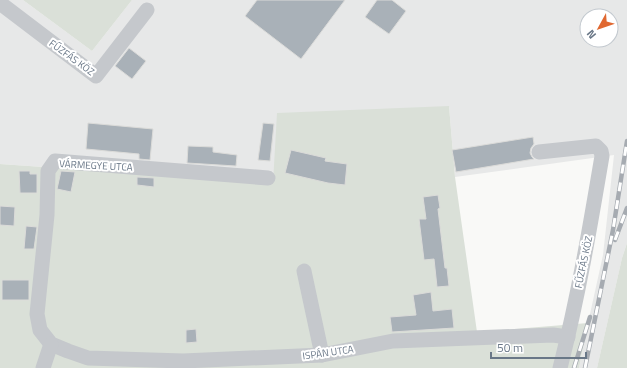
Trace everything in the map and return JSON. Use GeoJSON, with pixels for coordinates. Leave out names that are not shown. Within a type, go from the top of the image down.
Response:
{"type":"FeatureCollection","features":[{"type":"Feature","properties":{"kind":"street","name":"FŰZFÁS KÖZ"},"geometry":{"type":"LineString","coordinates":[[0,3],[96,76],[147,10]]}},
{"type":"Feature","properties":{"kind":"street","name":"FŰZFÁS KÖZ"},"geometry":{"type":"LineString","coordinates":[[539,152],[596,146],[601,151],[602,156],[591,226],[568,337],[560,368]]}},
{"type":"Feature","properties":{"kind":"street","name":"VÁRMEGYE UTCA"},"geometry":{"type":"LineString","coordinates":[[51,344],[40,330],[37,314],[47,214],[48,171],[56,161],[268,178]]}},
{"type":"Feature","properties":{"kind":"street"},"geometry":{"type":"LineString","coordinates":[[304,271],[322,355]]}},
{"type":"Feature","properties":{"kind":"street","name":"ISPÁN UTCA"},"geometry":{"type":"LineString","coordinates":[[51,344],[88,358],[182,365],[322,355],[394,341],[553,335],[568,337]]}},
{"type":"Feature","properties":{"kind":"street"},"geometry":{"type":"LineString","coordinates":[[44,368],[51,344]]}},
{"type":"Feature","properties":{"kind":"shaded area"},"geometry":{"type":"Polygon","coordinates":[[[0,0],[23,0],[92,51],[132,0],[627,0],[627,243],[622,258],[597,368],[579,368],[603,255],[614,155],[455,177],[449,106],[273,183],[0,164],[0,0]]]}},
{"type":"Feature","properties":{"kind":"shaded area"},"geometry":{"type":"Polygon","coordinates":[[[23,0],[132,0],[92,51],[23,0]]]}},
{"type":"Feature","properties":{"kind":"shaded area"},"geometry":{"type":"Polygon","coordinates":[[[449,106],[455,177],[477,332],[588,323],[579,368],[0,368],[0,164],[273,183],[277,113],[449,106]]]}},
{"type":"Feature","properties":{"kind":"shaded area"},"geometry":{"type":"Polygon","coordinates":[[[627,243],[627,368],[597,368],[622,258],[627,243]]]}},
{"type":"Feature","properties":{"kind":"building"},"geometry":{"type":"Polygon","coordinates":[[[257,0],[345,0],[301,59],[245,16],[257,0]]]}},
{"type":"Feature","properties":{"kind":"building"},"geometry":{"type":"Polygon","coordinates":[[[377,0],[392,0],[406,11],[389,34],[365,17],[377,0]]]}},
{"type":"Feature","properties":{"kind":"building"},"geometry":{"type":"Polygon","coordinates":[[[129,48],[146,61],[132,79],[115,66],[129,48]]]}},
{"type":"Feature","properties":{"kind":"building"},"geometry":{"type":"Polygon","coordinates":[[[88,123],[153,129],[150,160],[139,159],[139,154],[86,149],[88,123]]]}},
{"type":"Feature","properties":{"kind":"building"},"geometry":{"type":"Polygon","coordinates":[[[263,123],[274,124],[270,161],[258,160],[263,123]]]}},
{"type":"Feature","properties":{"kind":"building"},"geometry":{"type":"Polygon","coordinates":[[[533,137],[534,144],[530,153],[534,159],[456,172],[452,150],[533,137]]]}},
{"type":"Feature","properties":{"kind":"building"},"geometry":{"type":"Polygon","coordinates":[[[188,146],[213,147],[213,152],[237,155],[236,166],[187,163],[188,146]]]}},
{"type":"Feature","properties":{"kind":"building"},"geometry":{"type":"Polygon","coordinates":[[[291,150],[326,158],[325,161],[347,164],[345,185],[328,183],[285,173],[291,150]]]}},
{"type":"Feature","properties":{"kind":"building"},"geometry":{"type":"Polygon","coordinates":[[[19,171],[30,171],[30,174],[37,174],[37,193],[20,193],[19,171]]]}},
{"type":"Feature","properties":{"kind":"building"},"geometry":{"type":"Polygon","coordinates":[[[61,171],[75,172],[71,192],[57,189],[61,171]]]}},
{"type":"Feature","properties":{"kind":"building"},"geometry":{"type":"Polygon","coordinates":[[[137,177],[154,178],[154,187],[137,185],[137,177]]]}},
{"type":"Feature","properties":{"kind":"building"},"geometry":{"type":"Polygon","coordinates":[[[438,195],[440,208],[438,209],[445,268],[447,268],[449,286],[437,287],[434,259],[424,260],[419,219],[426,219],[423,197],[438,195]]]}},
{"type":"Feature","properties":{"kind":"building"},"geometry":{"type":"Polygon","coordinates":[[[0,206],[15,207],[14,226],[0,225],[0,206]]]}},
{"type":"Feature","properties":{"kind":"building"},"geometry":{"type":"Polygon","coordinates":[[[26,226],[37,227],[34,249],[24,249],[26,226]]]}},
{"type":"Feature","properties":{"kind":"building"},"geometry":{"type":"Polygon","coordinates":[[[2,280],[29,280],[29,300],[2,300],[2,280]]]}},
{"type":"Feature","properties":{"kind":"building"},"geometry":{"type":"Polygon","coordinates":[[[431,292],[433,311],[452,309],[454,328],[392,332],[390,317],[416,315],[413,295],[431,292]]]}},
{"type":"Feature","properties":{"kind":"building"},"geometry":{"type":"Polygon","coordinates":[[[196,329],[197,342],[186,343],[186,330],[196,329]]]}},
{"type":"Feature","properties":{"kind":"railway"},"geometry":{"type":"LineString","coordinates":[[585,368],[613,230],[627,141]]}},
{"type":"Feature","properties":{"kind":"railway"},"geometry":{"type":"LineString","coordinates":[[615,240],[627,208]]}},
{"type":"Feature","properties":{"kind":"railway"},"geometry":{"type":"LineString","coordinates":[[574,368],[590,317]]}}]}
